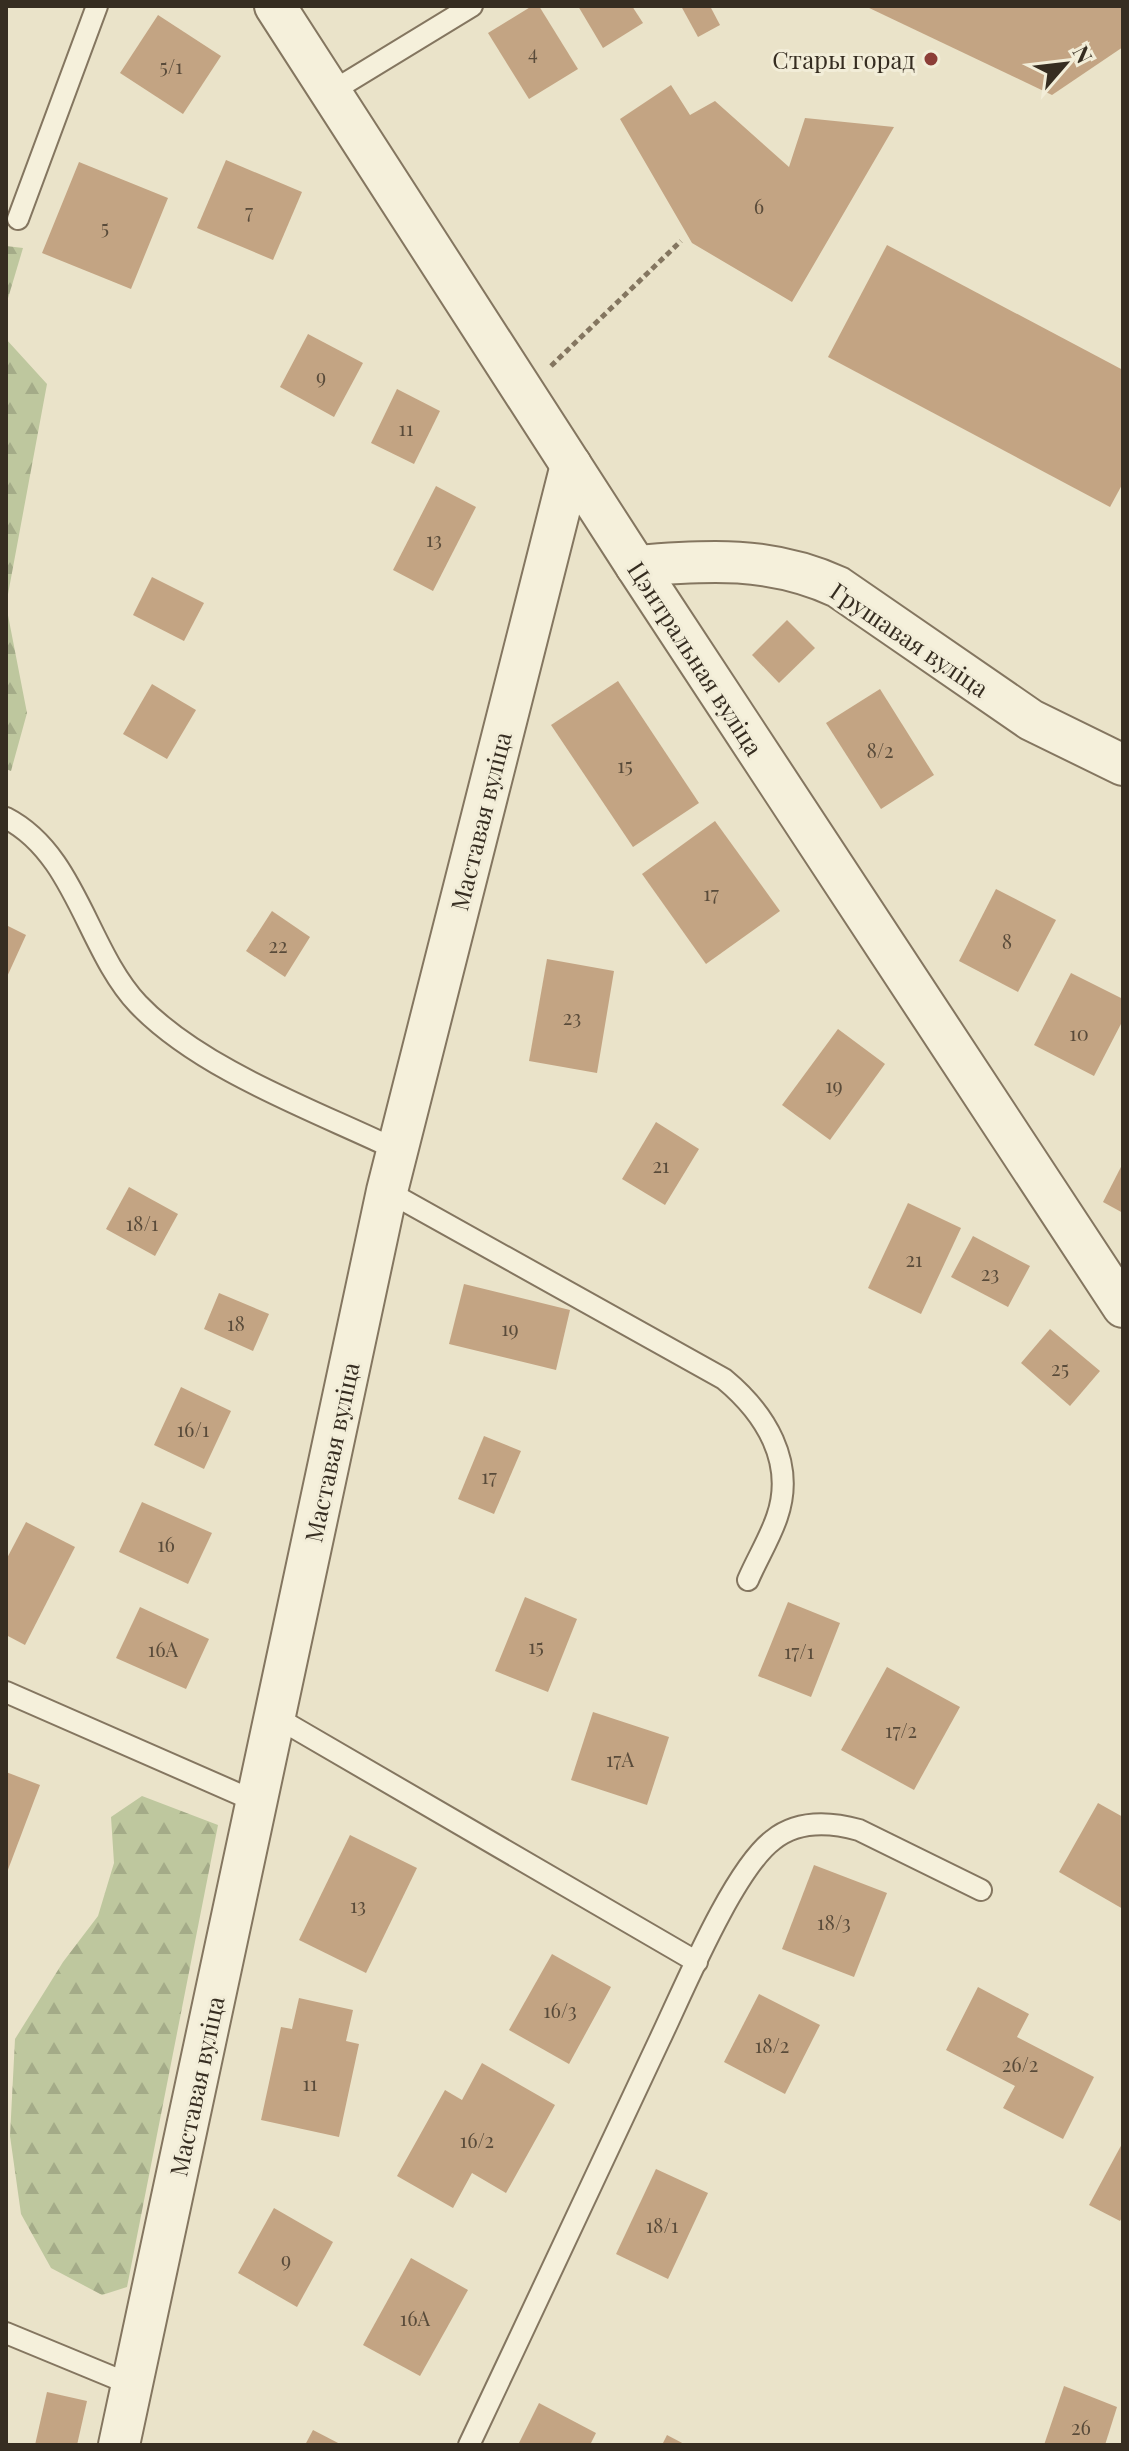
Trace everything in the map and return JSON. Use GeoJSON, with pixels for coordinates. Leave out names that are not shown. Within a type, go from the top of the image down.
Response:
{"type":"FeatureCollection","features":[{"type":"Feature","properties":{"kind":"street","name":"Цэнтральная вуліца"},"geometry":{"type":"LineString","coordinates":[[275,6],[636,566],[1123,1307]]}},
{"type":"Feature","properties":{"kind":"street","name":"Маставая вуліца"},"geometry":{"type":"LineString","coordinates":[[119,2445],[387,1191],[571,465]]}},
{"type":"Feature","properties":{"kind":"street","name":"Грушавая вуліца"},"geometry":{"type":"LineString","coordinates":[[636,566],[738,560],[807,572],[838,587],[1031,720],[1123,765]]}},
{"type":"Feature","properties":{"kind":"lane"},"geometry":{"type":"LineString","coordinates":[[18,219],[97,6]]}},
{"type":"Feature","properties":{"kind":"lane"},"geometry":{"type":"LineString","coordinates":[[331,92],[472,6]]}},
{"type":"Feature","properties":{"kind":"lane"},"geometry":{"type":"LineString","coordinates":[[6,818],[41,846],[111,969],[137,1003],[169,1033],[201,1055],[397,1150]]}},
{"type":"Feature","properties":{"kind":"lane"},"geometry":{"type":"LineString","coordinates":[[387,1191],[724,1379],[747,1398],[767,1423],[779,1454],[783,1486],[778,1516],[748,1580]]}},
{"type":"Feature","properties":{"kind":"lane"},"geometry":{"type":"LineString","coordinates":[[6,1692],[257,1802]]}},
{"type":"Feature","properties":{"kind":"lane"},"geometry":{"type":"LineString","coordinates":[[274,1716],[697,1962]]}},
{"type":"Feature","properties":{"kind":"lane"},"geometry":{"type":"LineString","coordinates":[[469,2445],[697,1962],[757,1855],[774,1838],[795,1828],[828,1824],[859,1830],[981,1890]]}},
{"type":"Feature","properties":{"kind":"lane"},"geometry":{"type":"LineString","coordinates":[[6,2333],[132,2385]]}},
{"type":"Feature","properties":{"kind":"path"},"geometry":{"type":"LineString","coordinates":[[523,391],[681,241]]}},
{"type":"Feature","properties":{"kind":"green space"},"geometry":{"type":"Polygon","coordinates":[[[6,246],[23,248],[6,305],[6,246]]]}},
{"type":"Feature","properties":{"kind":"green space"},"geometry":{"type":"Polygon","coordinates":[[[6,339],[47,384],[6,605],[6,339]]]}},
{"type":"Feature","properties":{"kind":"green space"},"geometry":{"type":"Polygon","coordinates":[[[6,605],[27,713],[11,771],[6,769],[6,605]]]}},
{"type":"Feature","properties":{"kind":"green space"},"geometry":{"type":"Polygon","coordinates":[[[142,1796],[218,1825],[127,2287],[102,2295],[51,2268],[21,2214],[10,2136],[15,2039],[63,1962],[98,1916],[114,1863],[111,1817],[142,1796]]]}},
{"type":"Feature","properties":{"kind":"building"},"geometry":{"type":"Polygon","coordinates":[[[532,6],[539,6],[578,69],[529,99],[488,33],[532,6]]]}},
{"type":"Feature","properties":{"kind":"building"},"geometry":{"type":"Polygon","coordinates":[[[578,6],[632,6],[643,23],[603,48],[578,6]]]}},
{"type":"Feature","properties":{"kind":"building"},"geometry":{"type":"Polygon","coordinates":[[[681,6],[710,6],[720,25],[698,37],[681,6]]]}},
{"type":"Feature","properties":{"kind":"building"},"geometry":{"type":"Polygon","coordinates":[[[865,6],[1123,6],[1123,47],[1052,95],[865,6]]]}},
{"type":"Feature","properties":{"kind":"building"},"geometry":{"type":"Polygon","coordinates":[[[158,15],[221,56],[183,114],[120,73],[158,15]]]}},
{"type":"Feature","properties":{"kind":"building"},"geometry":{"type":"Polygon","coordinates":[[[671,85],[690,115],[715,101],[789,167],[805,118],[894,127],[792,302],[692,243],[620,119],[671,85]]]}},
{"type":"Feature","properties":{"kind":"building"},"geometry":{"type":"Polygon","coordinates":[[[226,160],[302,192],[273,260],[197,228],[226,160]]]}},
{"type":"Feature","properties":{"kind":"building"},"geometry":{"type":"Polygon","coordinates":[[[79,162],[168,198],[131,289],[42,253],[79,162]]]}},
{"type":"Feature","properties":{"kind":"building"},"geometry":{"type":"Polygon","coordinates":[[[887,245],[1123,370],[1123,483],[1110,507],[828,357],[887,245]]]}},
{"type":"Feature","properties":{"kind":"building"},"geometry":{"type":"Polygon","coordinates":[[[308,334],[363,363],[334,417],[280,387],[308,334]]]}},
{"type":"Feature","properties":{"kind":"building"},"geometry":{"type":"Polygon","coordinates":[[[397,389],[440,411],[414,464],[371,443],[397,389]]]}},
{"type":"Feature","properties":{"kind":"building"},"geometry":{"type":"Polygon","coordinates":[[[436,486],[476,507],[433,591],[393,570],[436,486]]]}},
{"type":"Feature","properties":{"kind":"building"},"geometry":{"type":"Polygon","coordinates":[[[152,577],[204,603],[184,641],[133,615],[152,577]]]}},
{"type":"Feature","properties":{"kind":"building"},"geometry":{"type":"Polygon","coordinates":[[[787,620],[815,648],[779,683],[752,655],[787,620]]]}},
{"type":"Feature","properties":{"kind":"building"},"geometry":{"type":"Polygon","coordinates":[[[618,681],[699,803],[633,847],[551,725],[618,681]]]}},
{"type":"Feature","properties":{"kind":"building"},"geometry":{"type":"Polygon","coordinates":[[[152,684],[196,710],[167,759],[123,734],[152,684]]]}},
{"type":"Feature","properties":{"kind":"building"},"geometry":{"type":"Polygon","coordinates":[[[880,689],[934,775],[881,809],[826,723],[880,689]]]}},
{"type":"Feature","properties":{"kind":"building"},"geometry":{"type":"Polygon","coordinates":[[[715,821],[780,911],[706,964],[642,874],[715,821]]]}},
{"type":"Feature","properties":{"kind":"building"},"geometry":{"type":"Polygon","coordinates":[[[996,889],[1056,920],[1018,992],[959,961],[996,889]]]}},
{"type":"Feature","properties":{"kind":"building"},"geometry":{"type":"Polygon","coordinates":[[[272,911],[310,937],[285,977],[246,951],[272,911]]]}},
{"type":"Feature","properties":{"kind":"building"},"geometry":{"type":"Polygon","coordinates":[[[6,925],[26,935],[6,979],[6,925]]]}},
{"type":"Feature","properties":{"kind":"building"},"geometry":{"type":"Polygon","coordinates":[[[547,959],[614,971],[597,1073],[529,1061],[547,959]]]}},
{"type":"Feature","properties":{"kind":"building"},"geometry":{"type":"Polygon","coordinates":[[[1071,973],[1123,999],[1123,1020],[1094,1076],[1034,1045],[1071,973]]]}},
{"type":"Feature","properties":{"kind":"building"},"geometry":{"type":"Polygon","coordinates":[[[838,1029],[885,1064],[830,1140],[782,1105],[838,1029]]]}},
{"type":"Feature","properties":{"kind":"building"},"geometry":{"type":"Polygon","coordinates":[[[656,1122],[699,1149],[665,1205],[622,1179],[656,1122]]]}},
{"type":"Feature","properties":{"kind":"building"},"geometry":{"type":"Polygon","coordinates":[[[1123,1163],[1123,1213],[1103,1202],[1123,1163]]]}},
{"type":"Feature","properties":{"kind":"building"},"geometry":{"type":"Polygon","coordinates":[[[129,1187],[178,1214],[155,1256],[106,1229],[129,1187]]]}},
{"type":"Feature","properties":{"kind":"building"},"geometry":{"type":"Polygon","coordinates":[[[908,1203],[961,1228],[921,1314],[868,1288],[908,1203]]]}},
{"type":"Feature","properties":{"kind":"building"},"geometry":{"type":"Polygon","coordinates":[[[973,1236],[1030,1266],[1008,1307],[951,1277],[973,1236]]]}},
{"type":"Feature","properties":{"kind":"building"},"geometry":{"type":"Polygon","coordinates":[[[464,1284],[570,1310],[556,1370],[449,1344],[464,1284]]]}},
{"type":"Feature","properties":{"kind":"building"},"geometry":{"type":"Polygon","coordinates":[[[219,1293],[269,1314],[253,1351],[204,1329],[219,1293]]]}},
{"type":"Feature","properties":{"kind":"building"},"geometry":{"type":"Polygon","coordinates":[[[1050,1329],[1100,1371],[1070,1406],[1021,1363],[1050,1329]]]}},
{"type":"Feature","properties":{"kind":"building"},"geometry":{"type":"Polygon","coordinates":[[[181,1387],[231,1411],[204,1469],[154,1445],[181,1387]]]}},
{"type":"Feature","properties":{"kind":"building"},"geometry":{"type":"Polygon","coordinates":[[[484,1436],[521,1451],[494,1514],[458,1499],[484,1436]]]}},
{"type":"Feature","properties":{"kind":"building"},"geometry":{"type":"Polygon","coordinates":[[[142,1502],[212,1533],[188,1584],[119,1552],[142,1502]]]}},
{"type":"Feature","properties":{"kind":"building"},"geometry":{"type":"Polygon","coordinates":[[[26,1522],[75,1547],[25,1645],[6,1635],[6,1560],[26,1522]]]}},
{"type":"Feature","properties":{"kind":"building"},"geometry":{"type":"Polygon","coordinates":[[[525,1597],[577,1619],[548,1692],[495,1671],[525,1597]]]}},
{"type":"Feature","properties":{"kind":"building"},"geometry":{"type":"Polygon","coordinates":[[[788,1602],[840,1623],[811,1697],[758,1676],[788,1602]]]}},
{"type":"Feature","properties":{"kind":"building"},"geometry":{"type":"Polygon","coordinates":[[[140,1607],[209,1639],[186,1689],[116,1658],[140,1607]]]}},
{"type":"Feature","properties":{"kind":"building"},"geometry":{"type":"Polygon","coordinates":[[[887,1667],[960,1707],[914,1790],[841,1750],[887,1667]]]}},
{"type":"Feature","properties":{"kind":"building"},"geometry":{"type":"Polygon","coordinates":[[[593,1712],[669,1737],[647,1805],[571,1780],[593,1712]]]}},
{"type":"Feature","properties":{"kind":"building"},"geometry":{"type":"Polygon","coordinates":[[[6,1772],[40,1785],[6,1875],[6,1772]]]}},
{"type":"Feature","properties":{"kind":"building"},"geometry":{"type":"Polygon","coordinates":[[[1098,1803],[1123,1817],[1123,1909],[1059,1872],[1098,1803]]]}},
{"type":"Feature","properties":{"kind":"building"},"geometry":{"type":"Polygon","coordinates":[[[350,1835],[417,1868],[366,1973],[299,1940],[350,1835]]]}},
{"type":"Feature","properties":{"kind":"building"},"geometry":{"type":"Polygon","coordinates":[[[814,1865],[887,1893],[854,1977],[782,1949],[814,1865]]]}},
{"type":"Feature","properties":{"kind":"building"},"geometry":{"type":"Polygon","coordinates":[[[552,1954],[611,1987],[569,2064],[509,2030],[552,1954]]]}},
{"type":"Feature","properties":{"kind":"building"},"geometry":{"type":"Polygon","coordinates":[[[978,1987],[1029,2014],[1017,2037],[1094,2077],[1063,2139],[1003,2108],[1015,2086],[946,2050],[978,1987]]]}},
{"type":"Feature","properties":{"kind":"building"},"geometry":{"type":"Polygon","coordinates":[[[759,1994],[820,2025],[785,2094],[724,2062],[759,1994]]]}},
{"type":"Feature","properties":{"kind":"building"},"geometry":{"type":"Polygon","coordinates":[[[299,1998],[353,2010],[346,2041],[359,2044],[339,2137],[261,2120],[281,2027],[292,2029],[299,1998]]]}},
{"type":"Feature","properties":{"kind":"building"},"geometry":{"type":"Polygon","coordinates":[[[482,2063],[555,2105],[506,2193],[472,2173],[453,2208],[397,2176],[445,2090],[462,2100],[482,2063]]]}},
{"type":"Feature","properties":{"kind":"building"},"geometry":{"type":"Polygon","coordinates":[[[1123,2142],[1123,2216],[1120,2221],[1089,2205],[1123,2142]]]}},
{"type":"Feature","properties":{"kind":"building"},"geometry":{"type":"Polygon","coordinates":[[[656,2169],[708,2193],[668,2279],[616,2254],[656,2169]]]}},
{"type":"Feature","properties":{"kind":"building"},"geometry":{"type":"Polygon","coordinates":[[[274,2208],[333,2242],[297,2307],[238,2273],[274,2208]]]}},
{"type":"Feature","properties":{"kind":"building"},"geometry":{"type":"Polygon","coordinates":[[[411,2258],[468,2290],[420,2376],[363,2345],[411,2258]]]}},
{"type":"Feature","properties":{"kind":"building"},"geometry":{"type":"Polygon","coordinates":[[[1064,2386],[1117,2407],[1105,2445],[1044,2445],[1064,2386]]]}},
{"type":"Feature","properties":{"kind":"building"},"geometry":{"type":"Polygon","coordinates":[[[47,2392],[87,2401],[77,2445],[35,2445],[47,2392]]]}},
{"type":"Feature","properties":{"kind":"building"},"geometry":{"type":"Polygon","coordinates":[[[539,2403],[596,2433],[590,2445],[518,2445],[539,2403]]]}},
{"type":"Feature","properties":{"kind":"building"},"geometry":{"type":"Polygon","coordinates":[[[313,2430],[342,2445],[305,2445],[313,2430]]]}},
{"type":"Feature","properties":{"kind":"building"},"geometry":{"type":"Polygon","coordinates":[[[667,2435],[686,2445],[662,2445],[667,2435]]]}},
{"type":"Feature","properties":{"kind":"place","name":"Стары горад"},"geometry":{"type":"Point","coordinates":[931,59]}}]}
